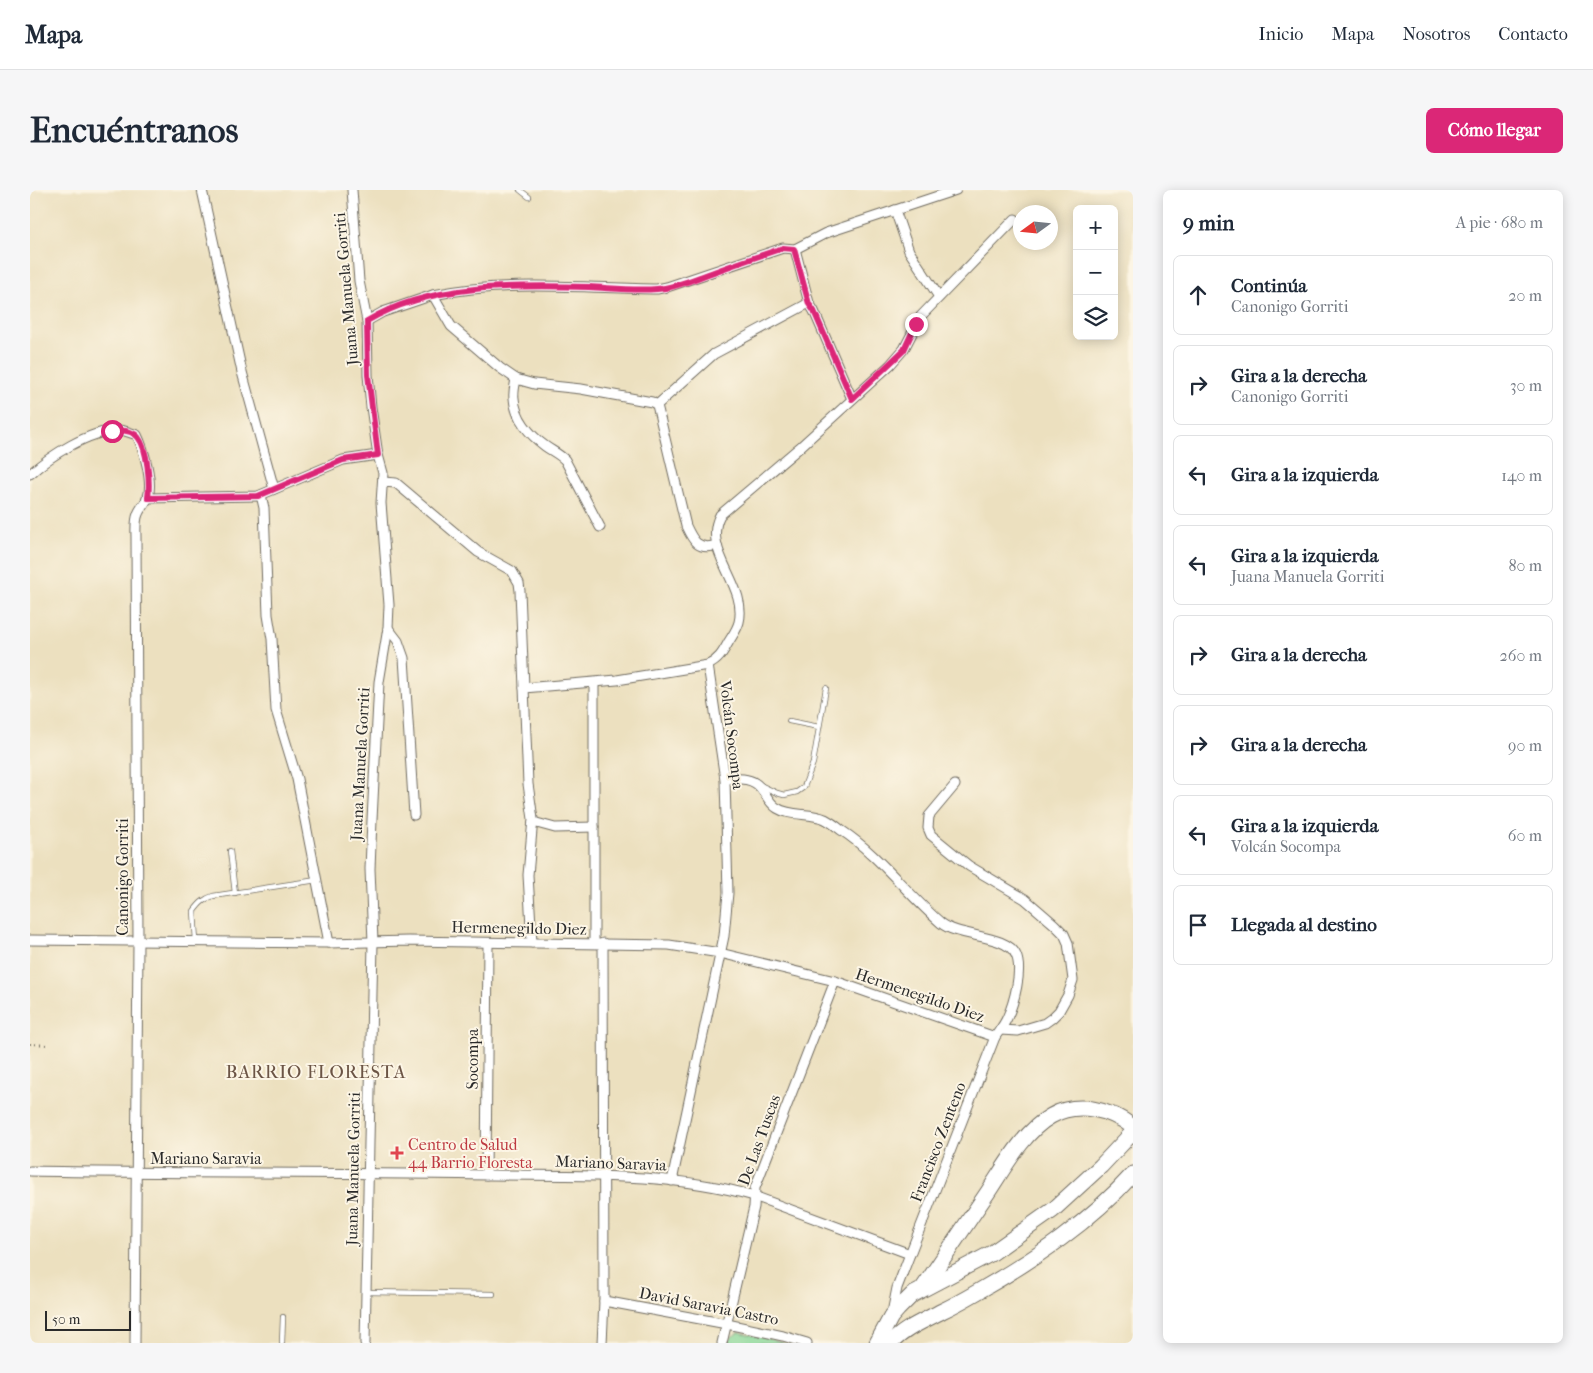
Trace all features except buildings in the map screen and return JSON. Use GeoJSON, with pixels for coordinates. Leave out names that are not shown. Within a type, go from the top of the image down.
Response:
{"type":"FeatureCollection","features":[{"type":"Feature","properties":{"kind":"main road"},"geometry":{"type":"LineString","coordinates":[[877,1343],[891,1317],[903,1303],[923,1288],[954,1274],[992,1253],[1053,1210],[1101,1166],[1131,1133],[1124,1120],[1095,1109],[1080,1108],[1064,1110],[1041,1122],[1015,1153],[923,1288]]}},
{"type":"Feature","properties":{"kind":"main road"},"geometry":{"type":"LineString","coordinates":[[891,1343],[908,1328],[948,1308],[1024,1264],[1059,1240],[1092,1214],[1133,1174]]}},
{"type":"Feature","properties":{"kind":"street"},"geometry":{"type":"LineString","coordinates":[[202,190],[242,372],[274,489]]}},
{"type":"Feature","properties":{"kind":"street","name":"Juana Manuela Gorriti"},"geometry":{"type":"LineString","coordinates":[[352,190],[359,281],[367,321],[368,375],[378,455],[383,473],[382,502],[389,606],[388,628],[379,682],[370,869],[373,942],[365,1343]]}},
{"type":"Feature","properties":{"kind":"street"},"geometry":{"type":"LineString","coordinates":[[367,321],[383,312],[458,290],[563,286],[657,289],[680,284],[783,248],[794,249],[826,233],[956,190]]}},
{"type":"Feature","properties":{"kind":"street"},"geometry":{"type":"LineString","coordinates":[[895,210],[909,251],[939,297]]}},
{"type":"Feature","properties":{"kind":"street","name":"Volcán Socompa"},"geometry":{"type":"LineString","coordinates":[[672,1181],[720,953],[728,893],[725,779],[708,665],[715,662],[736,630],[740,610],[737,596],[717,545],[715,527],[720,514],[799,448],[904,350],[922,316],[1013,221]]}},
{"type":"Feature","properties":{"kind":"street"},"geometry":{"type":"LineString","coordinates":[[794,249],[809,304],[814,311],[852,399]]}},
{"type":"Feature","properties":{"kind":"street"},"geometry":{"type":"LineString","coordinates":[[433,296],[451,326],[500,368],[516,379],[534,384],[581,389],[652,402],[657,405],[686,526],[695,542],[702,547],[708,548],[717,545]]}},
{"type":"Feature","properties":{"kind":"street"},"geometry":{"type":"LineString","coordinates":[[657,405],[714,354],[809,304]]}},
{"type":"Feature","properties":{"kind":"street"},"geometry":{"type":"LineString","coordinates":[[516,379],[514,397],[520,419],[528,430],[545,446],[565,460],[600,527]]}},
{"type":"Feature","properties":{"kind":"street","name":"Canonigo Gorriti"},"geometry":{"type":"LineString","coordinates":[[30,474],[40,465],[80,441],[94,435],[119,430],[137,436],[144,449],[149,489],[148,498],[138,514],[136,538],[138,940],[134,1343]]}},
{"type":"Feature","properties":{"kind":"street"},"geometry":{"type":"LineString","coordinates":[[148,498],[253,497],[343,460],[378,455]]}},
{"type":"Feature","properties":{"kind":"street"},"geometry":{"type":"LineString","coordinates":[[383,482],[396,483],[478,552],[512,571],[516,576],[520,591],[528,784],[533,822],[528,874],[532,943]]}},
{"type":"Feature","properties":{"kind":"street"},"geometry":{"type":"LineString","coordinates":[[261,495],[264,508],[268,615],[272,639],[276,710],[297,779],[329,943]]}},
{"type":"Feature","properties":{"kind":"street"},"geometry":{"type":"LineString","coordinates":[[388,628],[398,640],[404,658],[414,815]]}},
{"type":"Feature","properties":{"kind":"street"},"geometry":{"type":"LineString","coordinates":[[524,688],[594,683],[708,665]]}},
{"type":"Feature","properties":{"kind":"street"},"geometry":{"type":"LineString","coordinates":[[594,683],[594,827],[599,943],[604,1177],[602,1343]]}},
{"type":"Feature","properties":{"kind":"street"},"geometry":{"type":"LineString","coordinates":[[725,779],[746,780],[757,783]]}},
{"type":"Feature","properties":{"kind":"street","name":"Francisco Zenteno"},"geometry":{"type":"LineString","coordinates":[[757,783],[776,808],[790,813],[813,815],[825,819],[850,836],[869,852],[942,925],[962,933],[1002,943],[1016,953],[1019,963],[1018,981],[1007,1017],[997,1033],[910,1254],[895,1294],[891,1317]]}},
{"type":"Feature","properties":{"kind":"street"},"geometry":{"type":"LineString","coordinates":[[956,785],[929,816],[928,828],[931,834],[969,866],[1024,899],[1064,934],[1068,943],[1072,980],[1068,995],[1059,1011],[1045,1023],[1018,1031],[997,1033]]}},
{"type":"Feature","properties":{"kind":"street"},"geometry":{"type":"LineString","coordinates":[[533,822],[555,828],[594,827]]}},
{"type":"Feature","properties":{"kind":"street","name":"Hermenegildo Diez"},"geometry":{"type":"LineString","coordinates":[[30,940],[329,943],[488,942],[669,945],[720,953],[835,981],[997,1033]]}},
{"type":"Feature","properties":{"kind":"street","name":"Socompa"},"geometry":{"type":"LineString","coordinates":[[486,1175],[488,942]]}},
{"type":"Feature","properties":{"kind":"street","name":"De Las Tuscas"},"geometry":{"type":"LineString","coordinates":[[722,1343],[754,1207],[755,1188],[835,981]]}},
{"type":"Feature","properties":{"kind":"street","name":"Mariano Saravia"},"geometry":{"type":"LineString","coordinates":[[30,1171],[368,1173],[604,1177],[672,1181],[736,1191],[754,1196],[910,1254]]}},
{"type":"Feature","properties":{"kind":"street","name":"David Saravia Castro"},"geometry":{"type":"LineString","coordinates":[[604,1301],[727,1324],[807,1343]]}},
{"type":"Feature","properties":{"kind":"lane"},"geometry":{"type":"LineString","coordinates":[[520,190],[529,197]]}},
{"type":"Feature","properties":{"kind":"lane"},"geometry":{"type":"LineString","coordinates":[[757,783],[766,786],[777,794],[784,795],[798,792],[804,787],[813,762],[826,688]]}},
{"type":"Feature","properties":{"kind":"lane"},"geometry":{"type":"LineString","coordinates":[[789,721],[819,726]]}},
{"type":"Feature","properties":{"kind":"lane"},"geometry":{"type":"LineString","coordinates":[[230,851],[236,893]]}},
{"type":"Feature","properties":{"kind":"lane"},"geometry":{"type":"LineString","coordinates":[[196,941],[194,911],[202,901],[236,893],[316,880]]}},
{"type":"Feature","properties":{"kind":"lane"},"geometry":{"type":"LineString","coordinates":[[366,1292],[493,1294]]}},
{"type":"Feature","properties":{"kind":"lane"},"geometry":{"type":"LineString","coordinates":[[282,1343],[283,1317]]}},
{"type":"Feature","properties":{"kind":"path"},"geometry":{"type":"LineString","coordinates":[[30,1044],[48,1044]]}},
{"type":"Feature","properties":{"kind":"green space"},"geometry":{"type":"Polygon","coordinates":[[[739,1332],[786,1343],[728,1343],[730,1338],[739,1332]]]}},
{"type":"Feature","properties":{"kind":"place","name":"Centro de Salud 44 Barrio Floresta"},"geometry":{"type":"Point","coordinates":[397,1153]}},
{"type":"Feature","properties":{"kind":"district","name":"BARRIO FLORESTA"},"geometry":{"type":"Point","coordinates":[316,1072]}},
{"type":"Feature","properties":{"kind":"route"},"geometry":{"type":"LineString","coordinates":[[112,431],[119,430],[137,436],[144,449],[149,489],[148,498],[253,497],[343,460],[378,455],[368,375],[367,321],[383,312],[458,290],[563,286],[657,289],[680,284],[783,248],[794,249],[809,304],[814,311],[852,399],[904,350],[916,324]]}}]}
